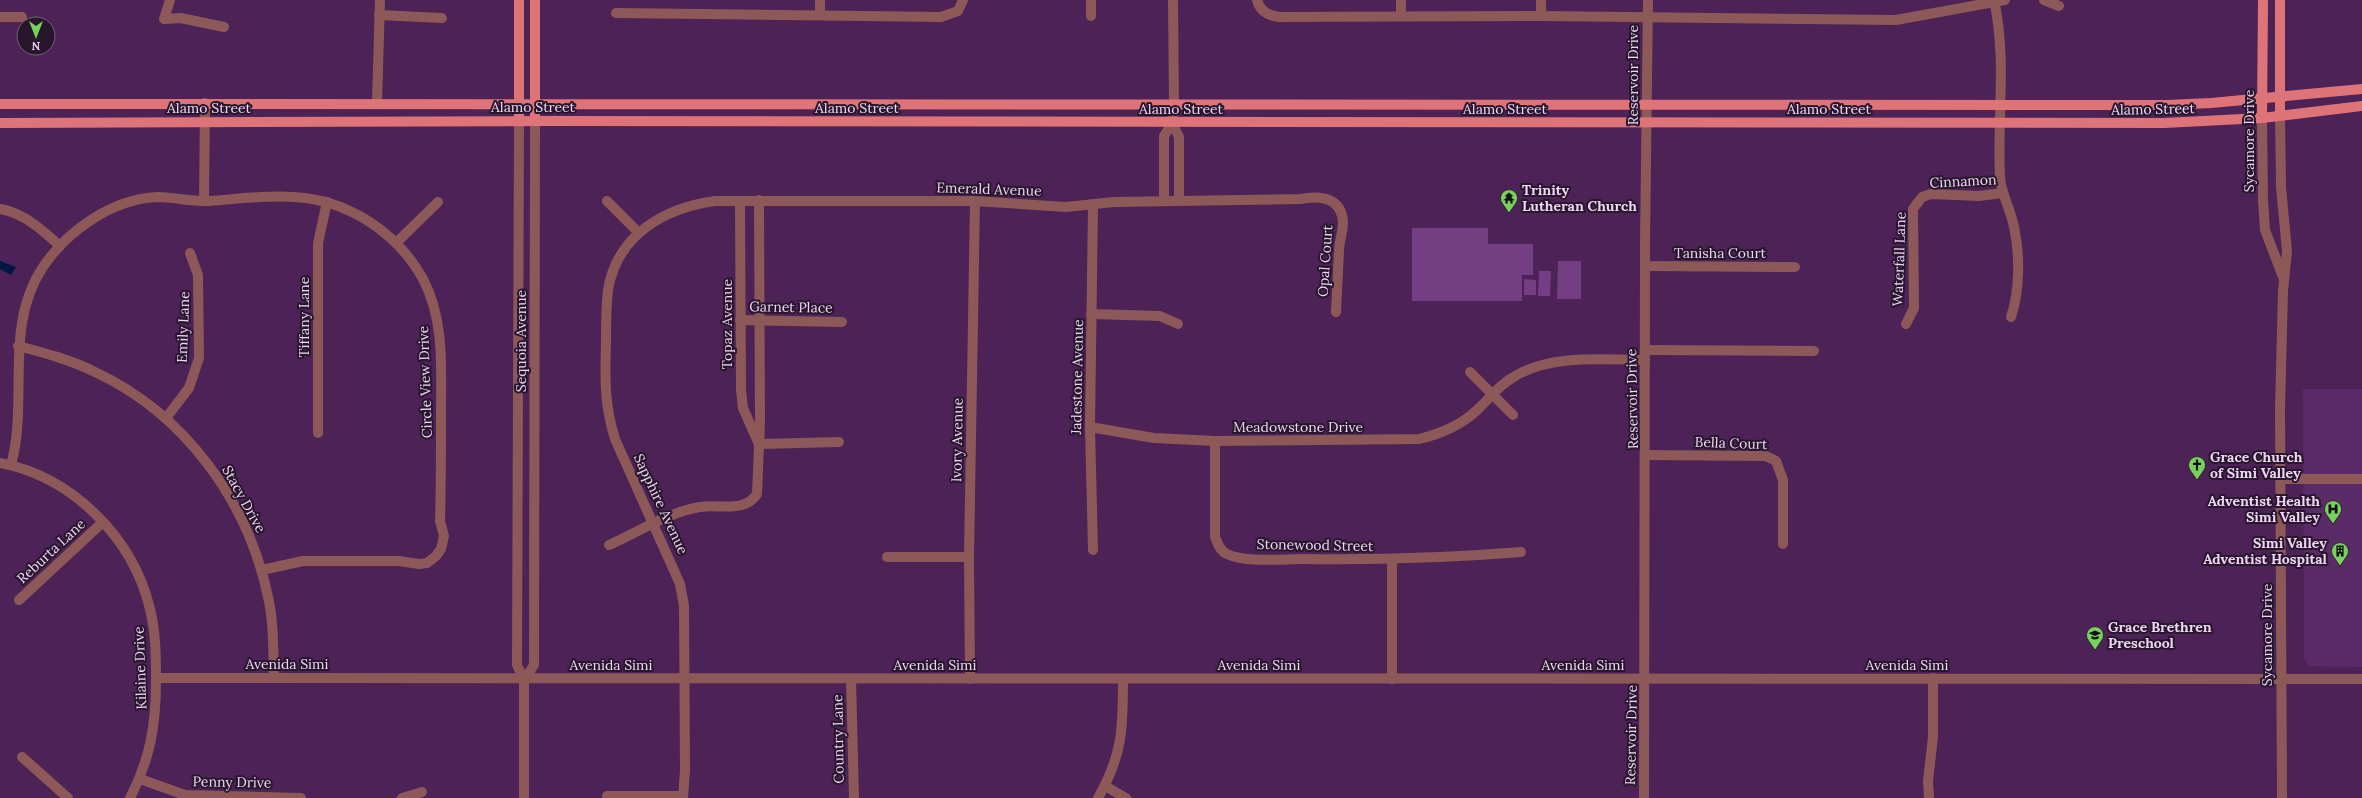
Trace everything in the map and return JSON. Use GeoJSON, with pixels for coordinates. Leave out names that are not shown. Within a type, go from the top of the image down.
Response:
{"type":"FeatureCollection","features":[{"type":"Feature","properties":{"kind":"main road","name":"Sequoia Avenue"},"geometry":{"type":"LineString","coordinates":[[519,0],[519,121]]}},
{"type":"Feature","properties":{"kind":"main road","name":"Sequoia Avenue"},"geometry":{"type":"LineString","coordinates":[[535,0],[535,121]]}},
{"type":"Feature","properties":{"kind":"main road","name":"Sycamore Drive"},"geometry":{"type":"LineString","coordinates":[[2262,118],[2263,0]]}},
{"type":"Feature","properties":{"kind":"main road","name":"Sycamore Drive"},"geometry":{"type":"LineString","coordinates":[[2280,0],[2280,116]]}},
{"type":"Feature","properties":{"kind":"main road","name":"Alamo Street"},"geometry":{"type":"LineString","coordinates":[[0,104],[2167,105],[2362,89]]}},
{"type":"Feature","properties":{"kind":"main road","name":"Alamo Street"},"geometry":{"type":"LineString","coordinates":[[0,123],[535,121],[1172,123],[2164,123],[2262,118],[2362,106]]}},
{"type":"Feature","properties":{"kind":"street"},"geometry":{"type":"LineString","coordinates":[[170,0],[164,19],[182,18],[224,27]]}},
{"type":"Feature","properties":{"kind":"street"},"geometry":{"type":"LineString","coordinates":[[377,103],[380,0]]}},
{"type":"Feature","properties":{"kind":"street"},"geometry":{"type":"LineString","coordinates":[[820,0],[820,15]]}},
{"type":"Feature","properties":{"kind":"street"},"geometry":{"type":"LineString","coordinates":[[616,14],[941,16],[958,11],[963,0]]}},
{"type":"Feature","properties":{"kind":"street"},"geometry":{"type":"LineString","coordinates":[[1091,0],[1091,16]]}},
{"type":"Feature","properties":{"kind":"street"},"geometry":{"type":"LineString","coordinates":[[1164,201],[1164,136],[1172,123],[1174,104],[1173,0]]}},
{"type":"Feature","properties":{"kind":"street"},"geometry":{"type":"LineString","coordinates":[[1257,0],[1263,11],[1271,16],[1280,17],[1541,16],[1647,19],[1896,20],[2005,0]]}},
{"type":"Feature","properties":{"kind":"street"},"geometry":{"type":"LineString","coordinates":[[1402,0],[1402,16]]}},
{"type":"Feature","properties":{"kind":"street"},"geometry":{"type":"LineString","coordinates":[[1541,0],[1541,16]]}},
{"type":"Feature","properties":{"kind":"street","name":"Reservoir Drive"},"geometry":{"type":"LineString","coordinates":[[1644,798],[1646,679],[1645,266],[1648,0]]}},
{"type":"Feature","properties":{"kind":"street"},"geometry":{"type":"LineString","coordinates":[[2044,0],[2059,6]]}},
{"type":"Feature","properties":{"kind":"street"},"geometry":{"type":"LineString","coordinates":[[1994,1],[2002,53],[2000,178],[2014,226],[2017,245],[2017,298],[2011,317]]}},
{"type":"Feature","properties":{"kind":"street"},"geometry":{"type":"LineString","coordinates":[[379,15],[442,18]]}},
{"type":"Feature","properties":{"kind":"street"},"geometry":{"type":"LineString","coordinates":[[0,17],[16,17]]}},
{"type":"Feature","properties":{"kind":"street"},"geometry":{"type":"LineString","coordinates":[[204,201],[205,103]]}},
{"type":"Feature","properties":{"kind":"street","name":"Sycamore Drive"},"geometry":{"type":"LineString","coordinates":[[2280,116],[2281,187],[2287,251],[2284,279],[2280,479],[2280,678],[2282,798]]}},
{"type":"Feature","properties":{"kind":"street","name":"Sycamore Drive"},"geometry":{"type":"LineString","coordinates":[[2262,118],[2265,230],[2284,279]]}},
{"type":"Feature","properties":{"kind":"street","name":"Sequoia Avenue"},"geometry":{"type":"LineString","coordinates":[[519,121],[517,665],[524,680],[524,798]]}},
{"type":"Feature","properties":{"kind":"street","name":"Sequoia Avenue"},"geometry":{"type":"LineString","coordinates":[[524,680],[534,665],[535,121]]}},
{"type":"Feature","properties":{"kind":"street"},"geometry":{"type":"LineString","coordinates":[[1172,123],[1179,137],[1179,201]]}},
{"type":"Feature","properties":{"kind":"street","name":"Cinnamon"},"geometry":{"type":"LineString","coordinates":[[1923,197],[1939,193],[1950,196],[1979,196],[2004,193]]}},
{"type":"Feature","properties":{"kind":"street","name":"Emerald Avenue"},"geometry":{"type":"LineString","coordinates":[[638,232],[670,212],[690,204],[759,200],[975,201],[1066,207],[1093,204],[1164,201],[1300,199],[1316,196],[1331,200],[1340,211]]}},
{"type":"Feature","properties":{"kind":"street","name":"Circle View Drive"},"geometry":{"type":"LineString","coordinates":[[11,466],[18,433],[18,346],[21,320],[30,291],[43,268],[60,246],[89,221],[123,205],[156,197],[204,201],[292,197],[327,202],[365,219],[396,243],[410,260],[423,280],[434,308],[439,331],[440,521],[444,536],[441,549],[432,560],[419,564],[399,561],[303,561],[262,570]]}},
{"type":"Feature","properties":{"kind":"street","name":"Waterfall Lane"},"geometry":{"type":"LineString","coordinates":[[1906,324],[1914,308],[1913,209],[1923,197]]}},
{"type":"Feature","properties":{"kind":"street","name":"Topaz Avenue"},"geometry":{"type":"LineString","coordinates":[[609,545],[681,512],[700,508],[746,505],[753,501],[757,494],[759,444],[759,200]]}},
{"type":"Feature","properties":{"kind":"street"},"geometry":{"type":"LineString","coordinates":[[607,201],[638,232]]}},
{"type":"Feature","properties":{"kind":"street","name":"Topaz Avenue"},"geometry":{"type":"LineString","coordinates":[[740,201],[740,320],[743,408],[759,444]]}},
{"type":"Feature","properties":{"kind":"street","name":"Ivory Avenue"},"geometry":{"type":"LineString","coordinates":[[970,679],[969,557],[975,201]]}},
{"type":"Feature","properties":{"kind":"street","name":"Tiffany Lane"},"geometry":{"type":"LineString","coordinates":[[318,433],[318,243],[327,202]]}},
{"type":"Feature","properties":{"kind":"street"},"geometry":{"type":"LineString","coordinates":[[396,243],[438,202]]}},
{"type":"Feature","properties":{"kind":"street","name":"Jadestone Avenue"},"geometry":{"type":"LineString","coordinates":[[1093,204],[1090,426],[1093,550]]}},
{"type":"Feature","properties":{"kind":"street"},"geometry":{"type":"LineString","coordinates":[[0,209],[23,218],[40,228],[60,246]]}},
{"type":"Feature","properties":{"kind":"street","name":"Opal Court"},"geometry":{"type":"LineString","coordinates":[[1336,312],[1340,240],[1343,223],[1340,211]]}},
{"type":"Feature","properties":{"kind":"street","name":"Sapphire Avenue"},"geometry":{"type":"LineString","coordinates":[[638,232],[619,259],[609,289],[604,392],[608,416],[615,438],[680,584],[684,606],[685,678],[683,797]]}},
{"type":"Feature","properties":{"kind":"street","name":"Emily Lane"},"geometry":{"type":"LineString","coordinates":[[166,418],[189,388],[199,358],[198,275],[190,253]]}},
{"type":"Feature","properties":{"kind":"street","name":"Tanisha Court"},"geometry":{"type":"LineString","coordinates":[[1645,266],[1795,267]]}},
{"type":"Feature","properties":{"kind":"street"},"geometry":{"type":"LineString","coordinates":[[1092,314],[1160,316],[1178,324]]}},
{"type":"Feature","properties":{"kind":"street","name":"Garnet Place"},"geometry":{"type":"LineString","coordinates":[[740,320],[842,322]]}},
{"type":"Feature","properties":{"kind":"street","name":"Stacy Drive"},"geometry":{"type":"LineString","coordinates":[[18,346],[57,356],[96,372],[131,392],[166,418],[195,448],[223,485],[246,526],[262,570],[272,623],[274,678]]}},
{"type":"Feature","properties":{"kind":"street","name":"Meadowstone Drive"},"geometry":{"type":"LineString","coordinates":[[1090,426],[1154,438],[1215,441],[1419,439],[1439,434],[1459,424],[1476,411],[1493,393],[1518,374],[1549,363],[1645,355],[1814,351]]}},
{"type":"Feature","properties":{"kind":"street"},"geometry":{"type":"LineString","coordinates":[[1470,372],[1514,415]]}},
{"type":"Feature","properties":{"kind":"street","name":"Stonewood Street"},"geometry":{"type":"LineString","coordinates":[[1215,441],[1215,537],[1218,546],[1226,554],[1237,557],[1278,559],[1392,560],[1458,558],[1521,552]]}},
{"type":"Feature","properties":{"kind":"street"},"geometry":{"type":"LineString","coordinates":[[759,444],[839,442]]}},
{"type":"Feature","properties":{"kind":"street","name":"Bella Court"},"geometry":{"type":"LineString","coordinates":[[1646,455],[1766,456],[1776,461],[1784,480],[1783,544]]}},
{"type":"Feature","properties":{"kind":"street","name":"Kilaine Drive"},"geometry":{"type":"LineString","coordinates":[[0,464],[35,474],[60,487],[81,502],[103,522],[128,554],[145,591],[154,630],[156,678],[154,728],[149,753],[140,779],[130,798]]}},
{"type":"Feature","properties":{"kind":"street"},"geometry":{"type":"LineString","coordinates":[[2280,479],[2362,479]]}},
{"type":"Feature","properties":{"kind":"street","name":"Reburta Lane"},"geometry":{"type":"LineString","coordinates":[[19,600],[103,522]]}},
{"type":"Feature","properties":{"kind":"street"},"geometry":{"type":"LineString","coordinates":[[887,557],[969,557]]}},
{"type":"Feature","properties":{"kind":"street"},"geometry":{"type":"LineString","coordinates":[[1392,560],[1392,679]]}},
{"type":"Feature","properties":{"kind":"street","name":"Avenida Simi"},"geometry":{"type":"LineString","coordinates":[[156,678],[524,680],[685,678],[2362,679]]}},
{"type":"Feature","properties":{"kind":"street"},"geometry":{"type":"LineString","coordinates":[[1929,798],[1928,781],[1933,737],[1933,678]]}},
{"type":"Feature","properties":{"kind":"street","name":"Country Lane"},"geometry":{"type":"LineString","coordinates":[[851,679],[854,798]]}},
{"type":"Feature","properties":{"kind":"street"},"geometry":{"type":"LineString","coordinates":[[1098,798],[1112,774],[1120,746],[1123,729],[1123,679]]}},
{"type":"Feature","properties":{"kind":"street"},"geometry":{"type":"LineString","coordinates":[[22,757],[68,798]]}},
{"type":"Feature","properties":{"kind":"street","name":"Penny Drive"},"geometry":{"type":"LineString","coordinates":[[140,779],[186,795],[243,798],[301,798]]}},
{"type":"Feature","properties":{"kind":"street"},"geometry":{"type":"LineString","coordinates":[[1105,786],[1126,798]]}},
{"type":"Feature","properties":{"kind":"street"},"geometry":{"type":"LineString","coordinates":[[402,798],[422,792]]}},
{"type":"Feature","properties":{"kind":"street"},"geometry":{"type":"LineString","coordinates":[[607,796],[683,797]]}},
{"type":"Feature","properties":{"kind":"shaded area"},"geometry":{"type":"Polygon","coordinates":[[[1412,228],[1488,228],[1488,244],[1533,244],[1533,275],[1522,275],[1522,301],[1412,301],[1412,228]]]}},
{"type":"Feature","properties":{"kind":"shaded area"},"geometry":{"type":"Polygon","coordinates":[[[1558,261],[1581,261],[1581,299],[1557,299],[1558,261]]]}},
{"type":"Feature","properties":{"kind":"shaded area"},"geometry":{"type":"Polygon","coordinates":[[[1539,271],[1551,271],[1550,296],[1538,296],[1539,271]]]}},
{"type":"Feature","properties":{"kind":"shaded area"},"geometry":{"type":"Polygon","coordinates":[[[1524,279],[1536,280],[1536,295],[1524,295],[1524,279]]]}},
{"type":"Feature","properties":{"kind":"shaded area","name":"Adventist Health Simi Valley"},"geometry":{"type":"Polygon","coordinates":[[[2303,389],[2362,389],[2362,667],[2309,666],[2304,659],[2303,389]]]}},
{"type":"Feature","properties":{"kind":"water"},"geometry":{"type":"Polygon","coordinates":[[[0,261],[16,267],[11,275],[0,269],[0,261]]]}},
{"type":"Feature","properties":{"kind":"place","name":"Trinity Lutheran Church"},"geometry":{"type":"Point","coordinates":[1509,213]}},
{"type":"Feature","properties":{"kind":"place","name":"Grace Church of Simi Valley"},"geometry":{"type":"Point","coordinates":[2197,480]}},
{"type":"Feature","properties":{"kind":"place","name":"Adventist Health Simi Valley"},"geometry":{"type":"Point","coordinates":[2333,524]}},
{"type":"Feature","properties":{"kind":"place","name":"Simi Valley Adventist Hospital"},"geometry":{"type":"Point","coordinates":[2340,566]}},
{"type":"Feature","properties":{"kind":"place","name":"Grace Brethren Preschool"},"geometry":{"type":"Point","coordinates":[2095,650]}}]}
